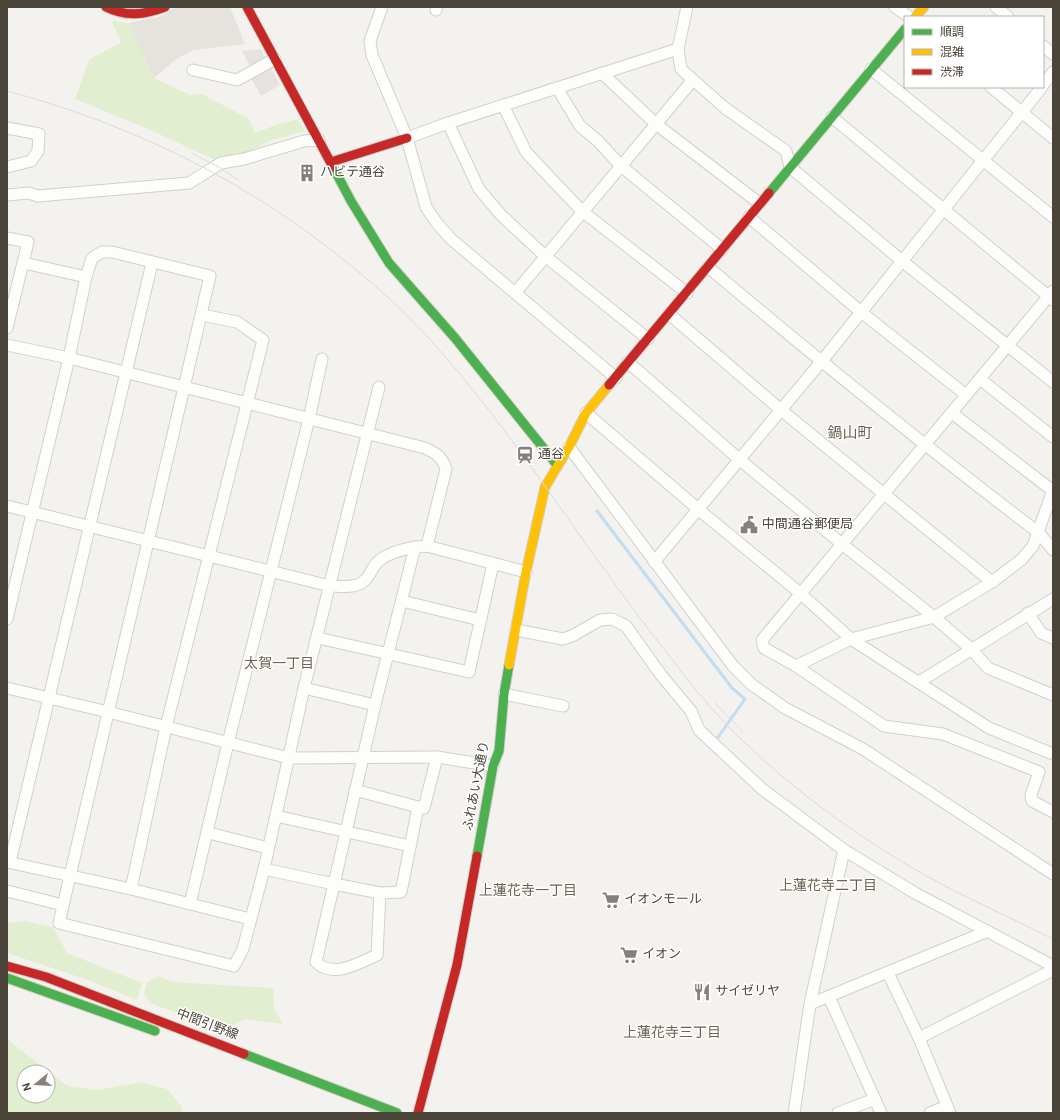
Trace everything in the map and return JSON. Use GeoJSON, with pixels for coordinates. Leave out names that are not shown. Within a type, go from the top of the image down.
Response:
{"type":"FeatureCollection","features":[{"type":"Feature","properties":{"kind":"street"},"geometry":{"type":"LineString","coordinates":[[106,7],[118,13],[132,16],[144,15],[165,7]]}},
{"type":"Feature","properties":{"kind":"street"},"geometry":{"type":"LineString","coordinates":[[247,7],[361,219],[389,263],[455,338],[557,465]]}},
{"type":"Feature","properties":{"kind":"street"},"geometry":{"type":"LineString","coordinates":[[382,7],[370,40],[372,54],[407,138],[426,206],[436,222],[451,239],[616,378]]}},
{"type":"Feature","properties":{"kind":"street"},"geometry":{"type":"LineString","coordinates":[[687,7],[678,49],[680,69],[692,81],[725,108],[786,151],[790,167],[902,261],[1053,382]]}},
{"type":"Feature","properties":{"kind":"street"},"geometry":{"type":"LineString","coordinates":[[895,7],[908,16]]}},
{"type":"Feature","properties":{"kind":"street"},"geometry":{"type":"LineString","coordinates":[[916,16],[924,7]]}},
{"type":"Feature","properties":{"kind":"street"},"geometry":{"type":"LineString","coordinates":[[996,7],[1007,16]]}},
{"type":"Feature","properties":{"kind":"street","name":"ふれあい大通り"},"geometry":{"type":"LineString","coordinates":[[418,1113],[457,965],[494,766],[499,751],[504,694],[526,572],[545,487],[569,447],[586,413],[904,30]]}},
{"type":"Feature","properties":{"kind":"street"},"geometry":{"type":"LineString","coordinates":[[1044,47],[1053,54]]}},
{"type":"Feature","properties":{"kind":"street"},"geometry":{"type":"LineString","coordinates":[[331,162],[407,138],[448,122],[678,49]]}},
{"type":"Feature","properties":{"kind":"street"},"geometry":{"type":"LineString","coordinates":[[194,70],[237,80],[275,59]]}},
{"type":"Feature","properties":{"kind":"street"},"geometry":{"type":"LineString","coordinates":[[871,69],[1053,217]]}},
{"type":"Feature","properties":{"kind":"street"},"geometry":{"type":"LineString","coordinates":[[1044,83],[1053,72]]}},
{"type":"Feature","properties":{"kind":"street"},"geometry":{"type":"LineString","coordinates":[[602,73],[656,124],[760,203]]}},
{"type":"Feature","properties":{"kind":"street"},"geometry":{"type":"LineString","coordinates":[[515,293],[692,81]]}},
{"type":"Feature","properties":{"kind":"street"},"geometry":{"type":"LineString","coordinates":[[557,88],[580,126],[598,141],[621,166],[722,249]]}},
{"type":"Feature","properties":{"kind":"street"},"geometry":{"type":"LineString","coordinates":[[992,88],[1053,138]]}},
{"type":"Feature","properties":{"kind":"street"},"geometry":{"type":"LineString","coordinates":[[654,562],[821,362],[1041,88]]}},
{"type":"Feature","properties":{"kind":"street"},"geometry":{"type":"LineString","coordinates":[[503,105],[526,152],[582,211],[687,293]]}},
{"type":"Feature","properties":{"kind":"street"},"geometry":{"type":"LineString","coordinates":[[832,117],[1051,296],[800,593],[762,640],[764,648],[796,666],[884,726],[943,734],[1039,772],[1031,795],[1032,801],[1053,812]]}},
{"type":"Feature","properties":{"kind":"street"},"geometry":{"type":"LineString","coordinates":[[448,122],[479,189],[501,215],[545,256],[648,339]]}},
{"type":"Feature","properties":{"kind":"street"},"geometry":{"type":"LineString","coordinates":[[7,128],[39,134],[38,151],[31,161],[7,167]]}},
{"type":"Feature","properties":{"kind":"street"},"geometry":{"type":"LineString","coordinates":[[7,195],[29,193],[38,196],[188,183],[221,163],[244,159],[297,143],[319,140]]}},
{"type":"Feature","properties":{"kind":"street"},"geometry":{"type":"LineString","coordinates":[[749,217],[861,312],[966,395]]}},
{"type":"Feature","properties":{"kind":"street"},"geometry":{"type":"LineString","coordinates":[[7,238],[28,242],[7,328]]}},
{"type":"Feature","properties":{"kind":"street"},"geometry":{"type":"LineString","coordinates":[[7,619],[33,513],[86,277],[92,258],[102,252],[112,252],[210,276],[59,923],[234,966],[243,949],[264,870],[304,688],[318,638],[379,387]]}},
{"type":"Feature","properties":{"kind":"street"},"geometry":{"type":"LineString","coordinates":[[152,262],[125,373],[91,527],[48,697],[9,862],[131,889],[250,920]]}},
{"type":"Feature","properties":{"kind":"street"},"geometry":{"type":"LineString","coordinates":[[24,263],[86,277]]}},
{"type":"Feature","properties":{"kind":"street"},"geometry":{"type":"LineString","coordinates":[[708,267],[821,362],[925,446],[1039,533],[1053,550]]}},
{"type":"Feature","properties":{"kind":"street"},"geometry":{"type":"LineString","coordinates":[[669,314],[780,410],[992,582]]}},
{"type":"Feature","properties":{"kind":"street"},"geometry":{"type":"LineString","coordinates":[[131,889],[166,727],[263,340],[237,322],[202,315]]}},
{"type":"Feature","properties":{"kind":"street"},"geometry":{"type":"LineString","coordinates":[[7,345],[68,358],[368,435],[425,448],[436,453],[443,460],[446,469],[427,546]]}},
{"type":"Feature","properties":{"kind":"street"},"geometry":{"type":"LineString","coordinates":[[190,904],[209,833],[228,742],[272,572],[309,419],[322,358]]}},
{"type":"Feature","properties":{"kind":"street"},"geometry":{"type":"LineString","coordinates":[[628,362],[740,460],[842,544],[934,616],[971,649],[988,668],[1053,695]]}},
{"type":"Feature","properties":{"kind":"street"},"geometry":{"type":"LineString","coordinates":[[980,379],[1053,437]]}},
{"type":"Feature","properties":{"kind":"street"},"geometry":{"type":"LineString","coordinates":[[586,413],[698,509],[800,593],[851,639],[989,728],[1053,754]]}},
{"type":"Feature","properties":{"kind":"street"},"geometry":{"type":"LineString","coordinates":[[796,666],[851,639],[934,616],[992,582],[1021,560],[1033,546],[1053,491],[952,413]]}},
{"type":"Feature","properties":{"kind":"street"},"geometry":{"type":"LineString","coordinates":[[569,447],[733,666],[751,684],[785,708],[863,749],[1053,874]]}},
{"type":"Feature","properties":{"kind":"street"},"geometry":{"type":"LineString","coordinates":[[7,506],[330,586],[351,587],[365,581],[380,560],[392,554],[415,547],[427,546],[526,572]]}},
{"type":"Feature","properties":{"kind":"street"},"geometry":{"type":"LineString","coordinates":[[380,893],[377,955],[339,970],[322,968],[316,962],[375,705],[415,547]]}},
{"type":"Feature","properties":{"kind":"street"},"geometry":{"type":"LineString","coordinates":[[318,638],[388,655],[469,672],[493,564]]}},
{"type":"Feature","properties":{"kind":"street"},"geometry":{"type":"LineString","coordinates":[[919,682],[1028,613],[1053,599]]}},
{"type":"Feature","properties":{"kind":"street"},"geometry":{"type":"LineString","coordinates":[[402,601],[480,620]]}},
{"type":"Feature","properties":{"kind":"street"},"geometry":{"type":"LineString","coordinates":[[1028,613],[1041,633],[1053,638]]}},
{"type":"Feature","properties":{"kind":"street"},"geometry":{"type":"LineString","coordinates":[[516,630],[563,639],[572,636],[600,620],[612,619],[626,626],[661,675],[691,711],[699,730],[762,789],[844,850],[915,893],[1053,966]]}},
{"type":"Feature","properties":{"kind":"street"},"geometry":{"type":"LineString","coordinates":[[7,688],[289,758],[437,757],[494,766]]}},
{"type":"Feature","properties":{"kind":"street"},"geometry":{"type":"LineString","coordinates":[[304,688],[375,705]]}},
{"type":"Feature","properties":{"kind":"street"},"geometry":{"type":"LineString","coordinates":[[504,694],[563,706]]}},
{"type":"Feature","properties":{"kind":"street"},"geometry":{"type":"LineString","coordinates":[[355,790],[424,808],[437,757]]}},
{"type":"Feature","properties":{"kind":"street"},"geometry":{"type":"LineString","coordinates":[[264,870],[380,893],[401,892],[418,807]]}},
{"type":"Feature","properties":{"kind":"street"},"geometry":{"type":"LineString","coordinates":[[276,816],[410,846]]}},
{"type":"Feature","properties":{"kind":"street"},"geometry":{"type":"LineString","coordinates":[[209,833],[268,848]]}},
{"type":"Feature","properties":{"kind":"street"},"geometry":{"type":"LineString","coordinates":[[794,1113],[810,1004],[844,850]]}},
{"type":"Feature","properties":{"kind":"street"},"geometry":{"type":"LineString","coordinates":[[7,891],[63,905]]}},
{"type":"Feature","properties":{"kind":"street"},"geometry":{"type":"LineString","coordinates":[[810,1004],[988,931]]}},
{"type":"Feature","properties":{"kind":"street","name":"中間引野線"},"geometry":{"type":"LineString","coordinates":[[7,966],[46,977],[397,1113]]}},
{"type":"Feature","properties":{"kind":"street"},"geometry":{"type":"LineString","coordinates":[[919,1038],[1053,970]]}},
{"type":"Feature","properties":{"kind":"street"},"geometry":{"type":"LineString","coordinates":[[888,973],[919,1038],[949,1109],[930,1113]]}},
{"type":"Feature","properties":{"kind":"street","name":"中間引野線"},"geometry":{"type":"LineString","coordinates":[[7,978],[40,988],[165,1035]]}},
{"type":"Feature","properties":{"kind":"street"},"geometry":{"type":"LineString","coordinates":[[829,997],[881,1113]]}},
{"type":"Feature","properties":{"kind":"street"},"geometry":{"type":"LineString","coordinates":[[838,1113],[875,1099]]}},
{"type":"Feature","properties":{"kind":"green space"},"geometry":{"type":"Polygon","coordinates":[[[111,20],[130,24],[154,78],[190,95],[202,94],[249,119],[255,133],[298,119],[305,131],[272,140],[241,155],[215,160],[146,128],[75,99],[89,60],[121,42],[111,20]]]}},
{"type":"Feature","properties":{"kind":"green space"},"geometry":{"type":"Polygon","coordinates":[[[24,921],[53,927],[67,953],[142,983],[137,1000],[88,980],[7,953],[7,923],[24,921]]]}},
{"type":"Feature","properties":{"kind":"green space"},"geometry":{"type":"Polygon","coordinates":[[[159,976],[172,982],[273,988],[274,1008],[283,1024],[245,1019],[224,1030],[150,1003],[144,994],[147,982],[159,976]]]}},
{"type":"Feature","properties":{"kind":"green space"},"geometry":{"type":"Polygon","coordinates":[[[7,1039],[39,1064],[16,1064],[16,1104],[56,1104],[56,1077],[67,1086],[97,1090],[141,1082],[167,1089],[181,1106],[182,1113],[7,1113],[7,1039]]]}},
{"type":"Feature","properties":{"kind":"shaded area"},"geometry":{"type":"Polygon","coordinates":[[[176,7],[230,7],[245,44],[193,50],[175,60],[154,78],[129,23],[162,16],[176,7]]]}},
{"type":"Feature","properties":{"kind":"shaded area"},"geometry":{"type":"Polygon","coordinates":[[[261,49],[267,61],[251,69],[242,51],[261,49]]]}},
{"type":"Feature","properties":{"kind":"shaded area"},"geometry":{"type":"Polygon","coordinates":[[[270,66],[280,85],[261,96],[250,76],[270,66]]]}},
{"type":"Feature","properties":{"kind":"waterway"},"geometry":{"type":"LineString","coordinates":[[597,511],[732,688],[745,699],[716,740]]}},
{"type":"Feature","properties":{"kind":"tram line"},"geometry":{"type":"LineString","coordinates":[[7,91],[55,105],[101,121],[191,161],[234,184],[276,210],[316,238],[355,269],[405,314],[434,344],[460,375],[521,453],[612,580],[689,681],[725,723],[746,744],[790,783],[837,819],[886,852],[946,886],[1053,939]]}},
{"type":"Feature","properties":{"kind":"tram line"},"geometry":{"type":"LineString","coordinates":[[193,154],[217,166],[238,180]]}},
{"type":"Feature","properties":{"kind":"tram line"},"geometry":{"type":"LineString","coordinates":[[715,703],[743,732]]}},
{"type":"Feature","properties":{"kind":"traffic: fast"},"geometry":{"type":"LineString","coordinates":[[769,193],[904,30]]}},
{"type":"Feature","properties":{"kind":"traffic: fast"},"geometry":{"type":"LineString","coordinates":[[333,167],[351,201],[389,263],[455,338],[557,465]]}},
{"type":"Feature","properties":{"kind":"traffic: fast"},"geometry":{"type":"LineString","coordinates":[[477,856],[493,766],[499,751],[504,694],[509,665]]}},
{"type":"Feature","properties":{"kind":"traffic: fast"},"geometry":{"type":"LineString","coordinates":[[7,978],[155,1031]]}},
{"type":"Feature","properties":{"kind":"traffic: fast"},"geometry":{"type":"LineString","coordinates":[[244,1054],[397,1113]]}},
{"type":"Feature","properties":{"kind":"traffic: slow"},"geometry":{"type":"LineString","coordinates":[[916,16],[924,7]]}},
{"type":"Feature","properties":{"kind":"traffic: slow"},"geometry":{"type":"LineString","coordinates":[[509,665],[526,572],[545,487],[569,447],[586,413],[609,385]]}},
{"type":"Feature","properties":{"kind":"traffic: jam"},"geometry":{"type":"LineString","coordinates":[[106,7],[128,14],[150,12],[165,7]]}},
{"type":"Feature","properties":{"kind":"traffic: jam"},"geometry":{"type":"LineString","coordinates":[[247,7],[333,167]]}},
{"type":"Feature","properties":{"kind":"traffic: jam"},"geometry":{"type":"LineString","coordinates":[[331,162],[407,138]]}},
{"type":"Feature","properties":{"kind":"traffic: jam"},"geometry":{"type":"LineString","coordinates":[[609,385],[769,193]]}},
{"type":"Feature","properties":{"kind":"traffic: jam"},"geometry":{"type":"LineString","coordinates":[[418,1113],[457,965],[477,856]]}},
{"type":"Feature","properties":{"kind":"traffic: jam"},"geometry":{"type":"LineString","coordinates":[[7,966],[46,977],[244,1054]]}},
{"type":"Feature","properties":{"kind":"place","name":"ハビテ通谷"},"geometry":{"type":"Point","coordinates":[307,173]}},
{"type":"Feature","properties":{"kind":"place","name":"通谷"},"geometry":{"type":"Point","coordinates":[525,455]}},
{"type":"Feature","properties":{"kind":"place","name":"中間通谷郵便局"},"geometry":{"type":"Point","coordinates":[749,525]}},
{"type":"Feature","properties":{"kind":"place","name":"イオンモール"},"geometry":{"type":"Point","coordinates":[611,900]}},
{"type":"Feature","properties":{"kind":"place","name":"イオン"},"geometry":{"type":"Point","coordinates":[629,955]}},
{"type":"Feature","properties":{"kind":"place","name":"サイゼリヤ"},"geometry":{"type":"Point","coordinates":[702,992]}},
{"type":"Feature","properties":{"kind":"district","name":"鍋山町"},"geometry":{"type":"Point","coordinates":[850,434]}},
{"type":"Feature","properties":{"kind":"district","name":"太賀一丁目"},"geometry":{"type":"Point","coordinates":[279,664]}},
{"type":"Feature","properties":{"kind":"district","name":"上蓮花寺二丁目"},"geometry":{"type":"Point","coordinates":[828,886]}},
{"type":"Feature","properties":{"kind":"district","name":"上蓮花寺一丁目"},"geometry":{"type":"Point","coordinates":[528,891]}},
{"type":"Feature","properties":{"kind":"district","name":"上蓮花寺三丁目"},"geometry":{"type":"Point","coordinates":[672,1033]}}]}
